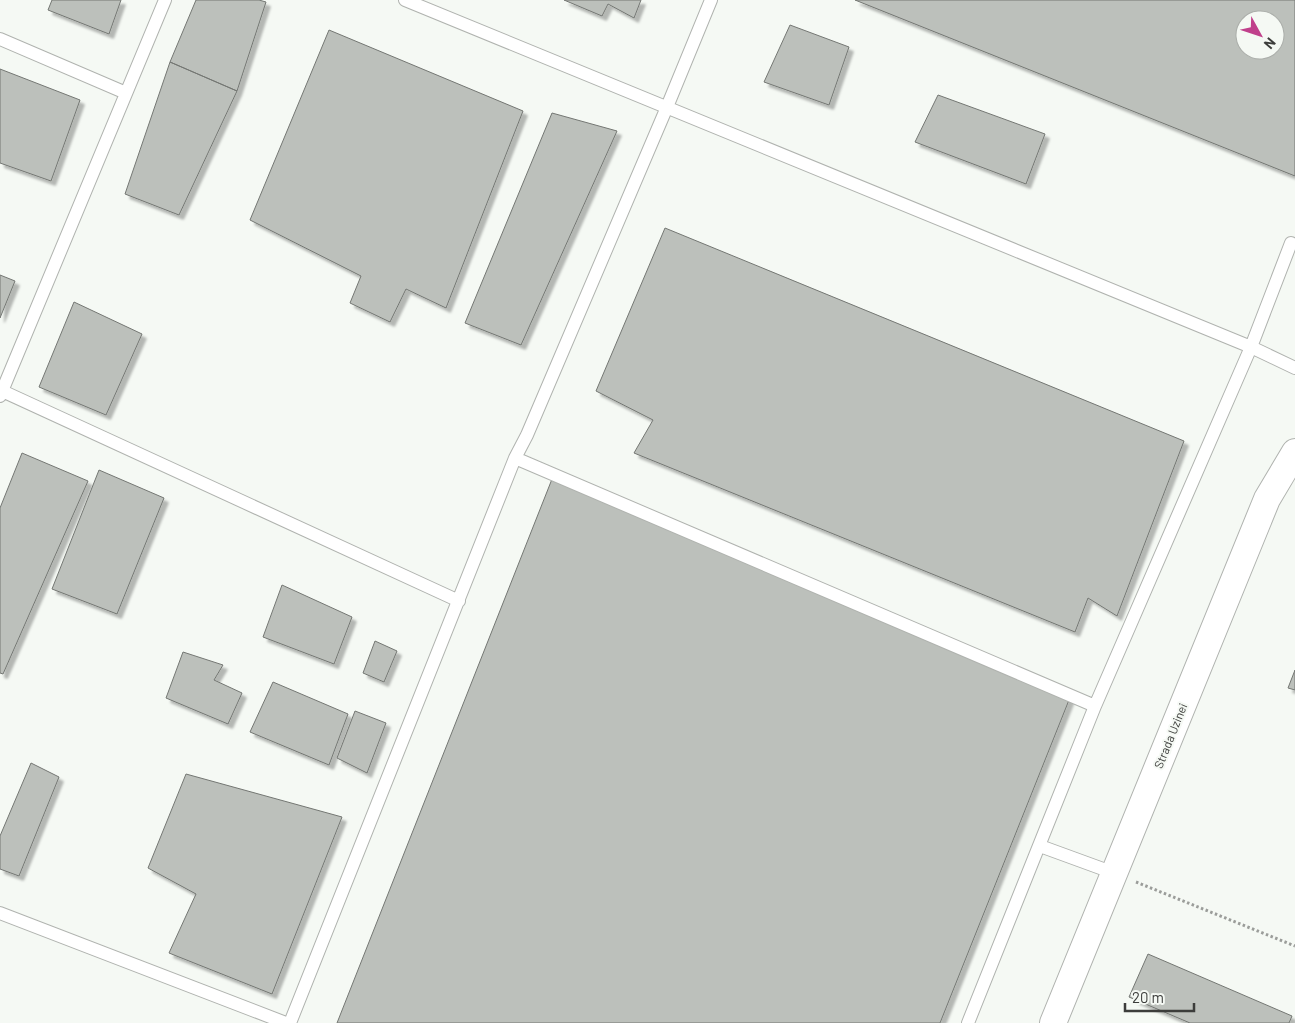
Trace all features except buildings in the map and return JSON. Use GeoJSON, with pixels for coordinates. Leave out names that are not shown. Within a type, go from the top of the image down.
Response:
{"type":"FeatureCollection","features":[{"type":"Feature","properties":{"kind":"street","name":"Strada Uzinei"},"geometry":{"type":"LineString","coordinates":[[1053,1023],[1267,499],[1295,452]]}},
{"type":"Feature","properties":{"kind":"lane"},"geometry":{"type":"LineString","coordinates":[[165,0],[1,392],[458,601]]}},
{"type":"Feature","properties":{"kind":"lane"},"geometry":{"type":"LineString","coordinates":[[405,0],[1251,347],[1295,368]]}},
{"type":"Feature","properties":{"kind":"lane"},"geometry":{"type":"LineString","coordinates":[[290,1023],[516,458],[711,0]]}},
{"type":"Feature","properties":{"kind":"lane"},"geometry":{"type":"LineString","coordinates":[[0,40],[126,93]]}},
{"type":"Feature","properties":{"kind":"lane"},"geometry":{"type":"LineString","coordinates":[[968,1023],[1095,706],[1251,347],[1291,243]]}},
{"type":"Feature","properties":{"kind":"lane"},"geometry":{"type":"LineString","coordinates":[[516,458],[1095,706]]}},
{"type":"Feature","properties":{"kind":"lane"},"geometry":{"type":"LineString","coordinates":[[1040,846],[1114,873]]}},
{"type":"Feature","properties":{"kind":"lane"},"geometry":{"type":"LineString","coordinates":[[0,913],[286,1023]]}},
{"type":"Feature","properties":{"kind":"path"},"geometry":{"type":"LineString","coordinates":[[1114,873],[1295,946]]}}]}
